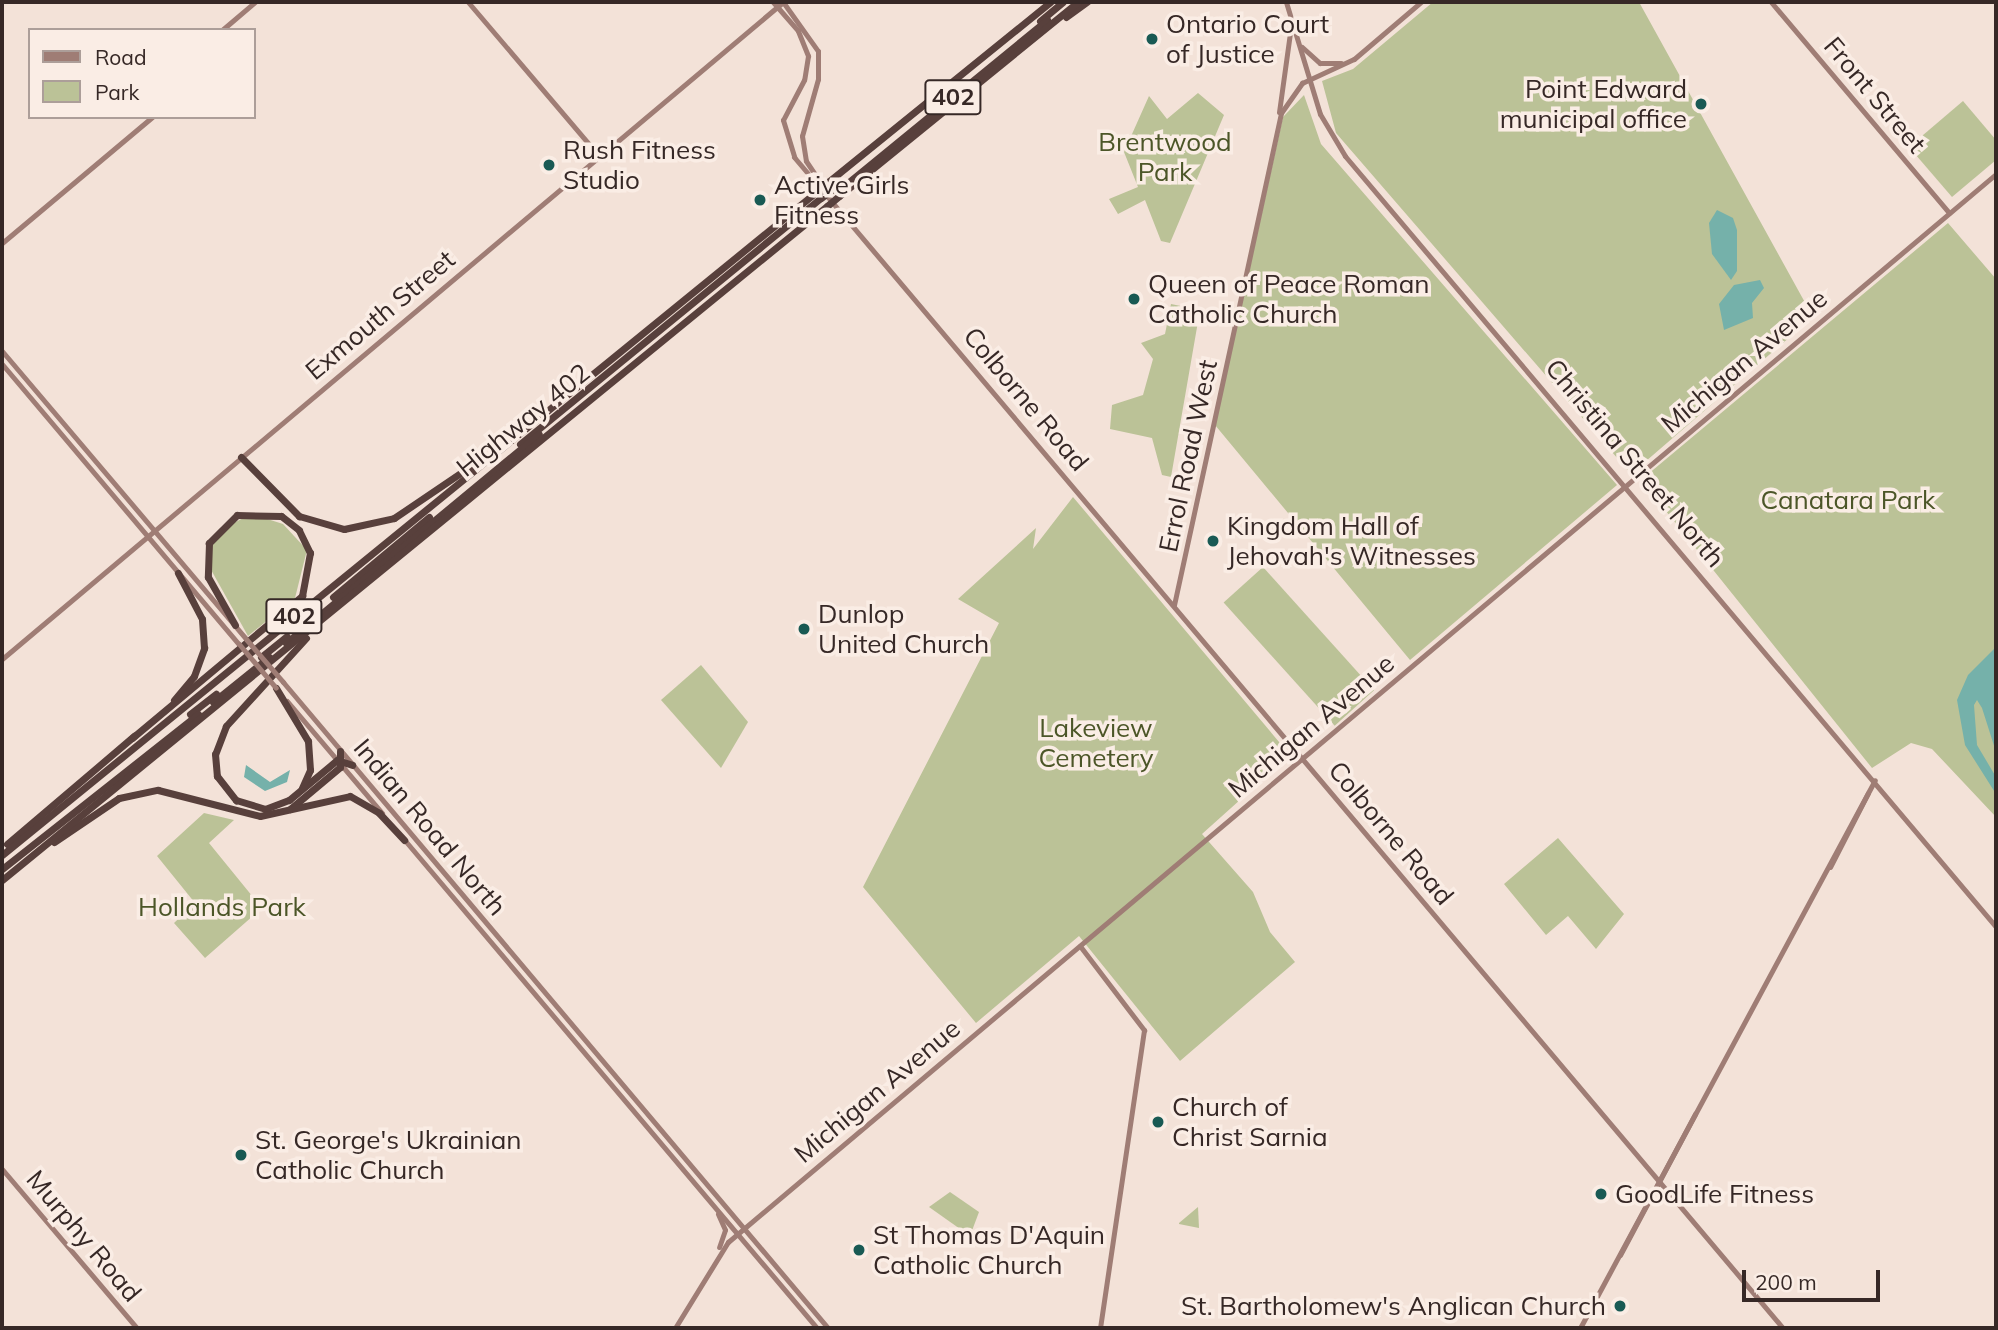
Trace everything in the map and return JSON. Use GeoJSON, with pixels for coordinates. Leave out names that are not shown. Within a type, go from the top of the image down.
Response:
{"type":"FeatureCollection","features":[{"type":"Feature","properties":{"kind":"highway"},"geometry":{"type":"LineString","coordinates":[[989,51],[1043,2]]}},
{"type":"Feature","properties":{"kind":"highway","name":"Highway 402"},"geometry":{"type":"LineString","coordinates":[[2,855],[588,378],[829,195],[989,51],[1050,2]]}},
{"type":"Feature","properties":{"kind":"highway"},"geometry":{"type":"LineString","coordinates":[[3,873],[337,608],[1063,2]]}},
{"type":"Feature","properties":{"kind":"highway","name":"Highway 402"},"geometry":{"type":"LineString","coordinates":[[3,873],[829,195],[1070,2]]}},
{"type":"Feature","properties":{"kind":"highway"},"geometry":{"type":"LineString","coordinates":[[1023,49],[1078,2]]}},
{"type":"Feature","properties":{"kind":"highway"},"geometry":{"type":"LineString","coordinates":[[829,195],[1087,2]]}},
{"type":"Feature","properties":{"kind":"highway"},"geometry":{"type":"LineString","coordinates":[[241,457],[299,516],[364,528],[420,503],[588,378]]}},
{"type":"Feature","properties":{"kind":"highway"},"geometry":{"type":"LineString","coordinates":[[2,849],[302,596],[310,553],[299,530],[281,516],[237,515],[209,543],[208,577],[235,625]]}},
{"type":"Feature","properties":{"kind":"highway"},"geometry":{"type":"LineString","coordinates":[[132,738],[184,688],[204,654],[202,619],[178,573]]}},
{"type":"Feature","properties":{"kind":"highway"},"geometry":{"type":"LineString","coordinates":[[337,608],[253,693],[217,744],[217,776],[236,800],[265,809],[293,797],[340,762]]}},
{"type":"Feature","properties":{"kind":"highway"},"geometry":{"type":"LineString","coordinates":[[279,685],[310,748],[307,777],[293,797]]}},
{"type":"Feature","properties":{"kind":"highway"},"geometry":{"type":"LineString","coordinates":[[284,813],[340,762],[340,751]]}},
{"type":"Feature","properties":{"kind":"highway"},"geometry":{"type":"LineString","coordinates":[[340,762],[352,765]]}},
{"type":"Feature","properties":{"kind":"highway"},"geometry":{"type":"LineString","coordinates":[[3,873],[128,794],[170,791],[240,813],[284,813],[350,796],[379,813],[404,840]]}},
{"type":"Feature","properties":{"kind":"main road"},"geometry":{"type":"LineString","coordinates":[[224,28],[255,2]]}},
{"type":"Feature","properties":{"kind":"main road"},"geometry":{"type":"LineString","coordinates":[[468,2],[601,158]]}},
{"type":"Feature","properties":{"kind":"main road","name":"Christina Street North"},"geometry":{"type":"LineString","coordinates":[[1286,2],[1324,124],[1345,156],[1628,484],[1996,927]]}},
{"type":"Feature","properties":{"kind":"main road"},"geometry":{"type":"LineString","coordinates":[[1309,79],[1360,54],[1421,2]]}},
{"type":"Feature","properties":{"kind":"main road","name":"Front Street"},"geometry":{"type":"LineString","coordinates":[[1771,2],[1949,213]]}},
{"type":"Feature","properties":{"kind":"main road","name":"Exmouth Street"},"geometry":{"type":"LineString","coordinates":[[2,659],[601,158],[779,3]]}},
{"type":"Feature","properties":{"kind":"main road","name":"Colborne Road"},"geometry":{"type":"LineString","coordinates":[[779,3],[808,56],[783,129],[794,157],[829,195],[1783,1328]]}},
{"type":"Feature","properties":{"kind":"main road","name":"Colborne Road"},"geometry":{"type":"LineString","coordinates":[[779,3],[812,36],[819,56],[803,147],[829,195]]}},
{"type":"Feature","properties":{"kind":"main road"},"geometry":{"type":"LineString","coordinates":[[1278,123],[1291,18]]}},
{"type":"Feature","properties":{"kind":"main road"},"geometry":{"type":"LineString","coordinates":[[1299,43],[1326,65],[1360,54]]}},
{"type":"Feature","properties":{"kind":"main road","name":"Errol Road West"},"geometry":{"type":"LineString","coordinates":[[1174,605],[1278,123],[1290,96],[1309,79]]}},
{"type":"Feature","properties":{"kind":"main road"},"geometry":{"type":"LineString","coordinates":[[2,243],[150,119]]}},
{"type":"Feature","properties":{"kind":"main road","name":"Michigan Avenue"},"geometry":{"type":"LineString","coordinates":[[674,1328],[708,1269],[741,1230],[1996,174]]}},
{"type":"Feature","properties":{"kind":"main road","name":"Indian Road North"},"geometry":{"type":"LineString","coordinates":[[2,351],[235,625],[279,685],[404,840],[710,1200],[741,1230],[817,1328]]}},
{"type":"Feature","properties":{"kind":"main road","name":"Indian Road North"},"geometry":{"type":"LineString","coordinates":[[2,364],[239,644],[352,765],[741,1230],[828,1328]]}},
{"type":"Feature","properties":{"kind":"main road"},"geometry":{"type":"LineString","coordinates":[[1291,768],[1293,747]]}},
{"type":"Feature","properties":{"kind":"main road"},"geometry":{"type":"LineString","coordinates":[[1580,1328],[1875,780]]}},
{"type":"Feature","properties":{"kind":"main road"},"geometry":{"type":"LineString","coordinates":[[1080,946],[1144,1030],[1100,1328]]}},
{"type":"Feature","properties":{"kind":"main road","name":"Murphy Road"},"geometry":{"type":"LineString","coordinates":[[2,1169],[136,1328]]}},
{"type":"Feature","properties":{"kind":"main road"},"geometry":{"type":"LineString","coordinates":[[708,1269],[725,1230],[710,1200]]}},
{"type":"Feature","properties":{"kind":"green space"},"geometry":{"type":"Polygon","coordinates":[[[1433,2],[1639,2],[1813,317],[1631,474],[1336,133],[1322,81],[1353,69],[1433,2]]]}},
{"type":"Feature","properties":{"kind":"green space","name":"Brentwood Park"},"geometry":{"type":"Polygon","coordinates":[[[1198,93],[1224,115],[1170,243],[1161,241],[1145,200],[1118,214],[1109,199],[1138,187],[1124,152],[1149,96],[1167,119],[1198,93]]]}},
{"type":"Feature","properties":{"kind":"green space"},"geometry":{"type":"Polygon","coordinates":[[[1304,95],[1321,144],[1617,485],[1410,660],[1215,425],[1283,117],[1304,95]]]}},
{"type":"Feature","properties":{"kind":"green space"},"geometry":{"type":"Polygon","coordinates":[[[1963,101],[1996,140],[1996,160],[1952,197],[1909,147],[1963,101]]]}},
{"type":"Feature","properties":{"kind":"green space","name":"Canatara Park"},"geometry":{"type":"Polygon","coordinates":[[[1948,223],[1996,279],[1996,817],[1932,749],[1911,743],[1872,768],[1641,480],[1948,223]]]}},
{"type":"Feature","properties":{"kind":"green space"},"geometry":{"type":"Polygon","coordinates":[[[1171,304],[1200,310],[1171,477],[1162,475],[1152,438],[1110,429],[1112,405],[1143,395],[1153,359],[1141,343],[1165,334],[1171,304]]]}},
{"type":"Feature","properties":{"kind":"green space","name":"Lakeview Cemetery"},"geometry":{"type":"Polygon","coordinates":[[[1073,497],[1290,755],[1202,834],[1253,892],[1270,932],[1295,962],[1180,1061],[1079,936],[976,1023],[863,887],[999,623],[958,599],[1036,528],[1033,549],[1073,497]]]}},
{"type":"Feature","properties":{"kind":"green space"},"geometry":{"type":"Polygon","coordinates":[[[252,514],[283,524],[307,550],[295,598],[248,636],[210,568],[211,547],[223,528],[252,514]]]}},
{"type":"Feature","properties":{"kind":"green space"},"geometry":{"type":"Polygon","coordinates":[[[1263,567],[1374,690],[1335,726],[1224,602],[1263,567]]]}},
{"type":"Feature","properties":{"kind":"green space"},"geometry":{"type":"Polygon","coordinates":[[[701,665],[748,722],[721,768],[661,700],[701,665]]]}},
{"type":"Feature","properties":{"kind":"green space","name":"Hollands Park"},"geometry":{"type":"Polygon","coordinates":[[[204,813],[234,820],[209,843],[262,908],[205,958],[174,923],[195,903],[157,856],[204,813]]]}},
{"type":"Feature","properties":{"kind":"green space"},"geometry":{"type":"Polygon","coordinates":[[[1558,838],[1624,914],[1596,949],[1568,916],[1546,935],[1504,884],[1558,838]]]}},
{"type":"Feature","properties":{"kind":"green space"},"geometry":{"type":"Polygon","coordinates":[[[950,1192],[979,1212],[970,1236],[929,1207],[950,1192]]]}},
{"type":"Feature","properties":{"kind":"green space"},"geometry":{"type":"Polygon","coordinates":[[[1198,1207],[1199,1228],[1179,1224],[1179,1223],[1198,1207]]]}},
{"type":"Feature","properties":{"kind":"water"},"geometry":{"type":"Polygon","coordinates":[[[1717,210],[1733,218],[1737,230],[1737,271],[1731,280],[1712,254],[1709,223],[1717,210]]]}},
{"type":"Feature","properties":{"kind":"water"},"geometry":{"type":"Polygon","coordinates":[[[1760,280],[1764,288],[1752,303],[1753,318],[1724,330],[1719,304],[1734,285],[1760,280]]]}},
{"type":"Feature","properties":{"kind":"water"},"geometry":{"type":"Polygon","coordinates":[[[1996,647],[1996,752],[1982,708],[1977,700],[1974,705],[1977,745],[1996,777],[1996,794],[1965,745],[1957,700],[1968,675],[1996,647]]]}},
{"type":"Feature","properties":{"kind":"water"},"geometry":{"type":"Polygon","coordinates":[[[246,765],[270,782],[290,770],[287,782],[265,791],[244,777],[246,765]]]}},
{"type":"Feature","properties":{"kind":"place","name":"Ontario Court of Justice"},"geometry":{"type":"Point","coordinates":[1152,39]}},
{"type":"Feature","properties":{"kind":"place","name":"Point Edward municipal office"},"geometry":{"type":"Point","coordinates":[1701,104]}},
{"type":"Feature","properties":{"kind":"place","name":"Rush Fitness Studio"},"geometry":{"type":"Point","coordinates":[549,165]}},
{"type":"Feature","properties":{"kind":"place","name":"Active Girls Fitness"},"geometry":{"type":"Point","coordinates":[760,200]}},
{"type":"Feature","properties":{"kind":"place","name":"Queen of Peace Roman Catholic Church"},"geometry":{"type":"Point","coordinates":[1134,299]}},
{"type":"Feature","properties":{"kind":"place","name":"Kingdom Hall of Jehovah's Witnesses"},"geometry":{"type":"Point","coordinates":[1213,541]}},
{"type":"Feature","properties":{"kind":"place","name":"Dunlop United Church"},"geometry":{"type":"Point","coordinates":[804,629]}},
{"type":"Feature","properties":{"kind":"place","name":"Church of Christ Sarnia"},"geometry":{"type":"Point","coordinates":[1158,1122]}},
{"type":"Feature","properties":{"kind":"place","name":"St. George's Ukrainian Catholic Church"},"geometry":{"type":"Point","coordinates":[241,1155]}},
{"type":"Feature","properties":{"kind":"place","name":"GoodLife Fitness"},"geometry":{"type":"Point","coordinates":[1601,1194]}},
{"type":"Feature","properties":{"kind":"place","name":"St Thomas D'Aquin Catholic Church"},"geometry":{"type":"Point","coordinates":[859,1250]}},
{"type":"Feature","properties":{"kind":"place","name":"St. Bartholomew's Anglican Church"},"geometry":{"type":"Point","coordinates":[1620,1306]}}]}
